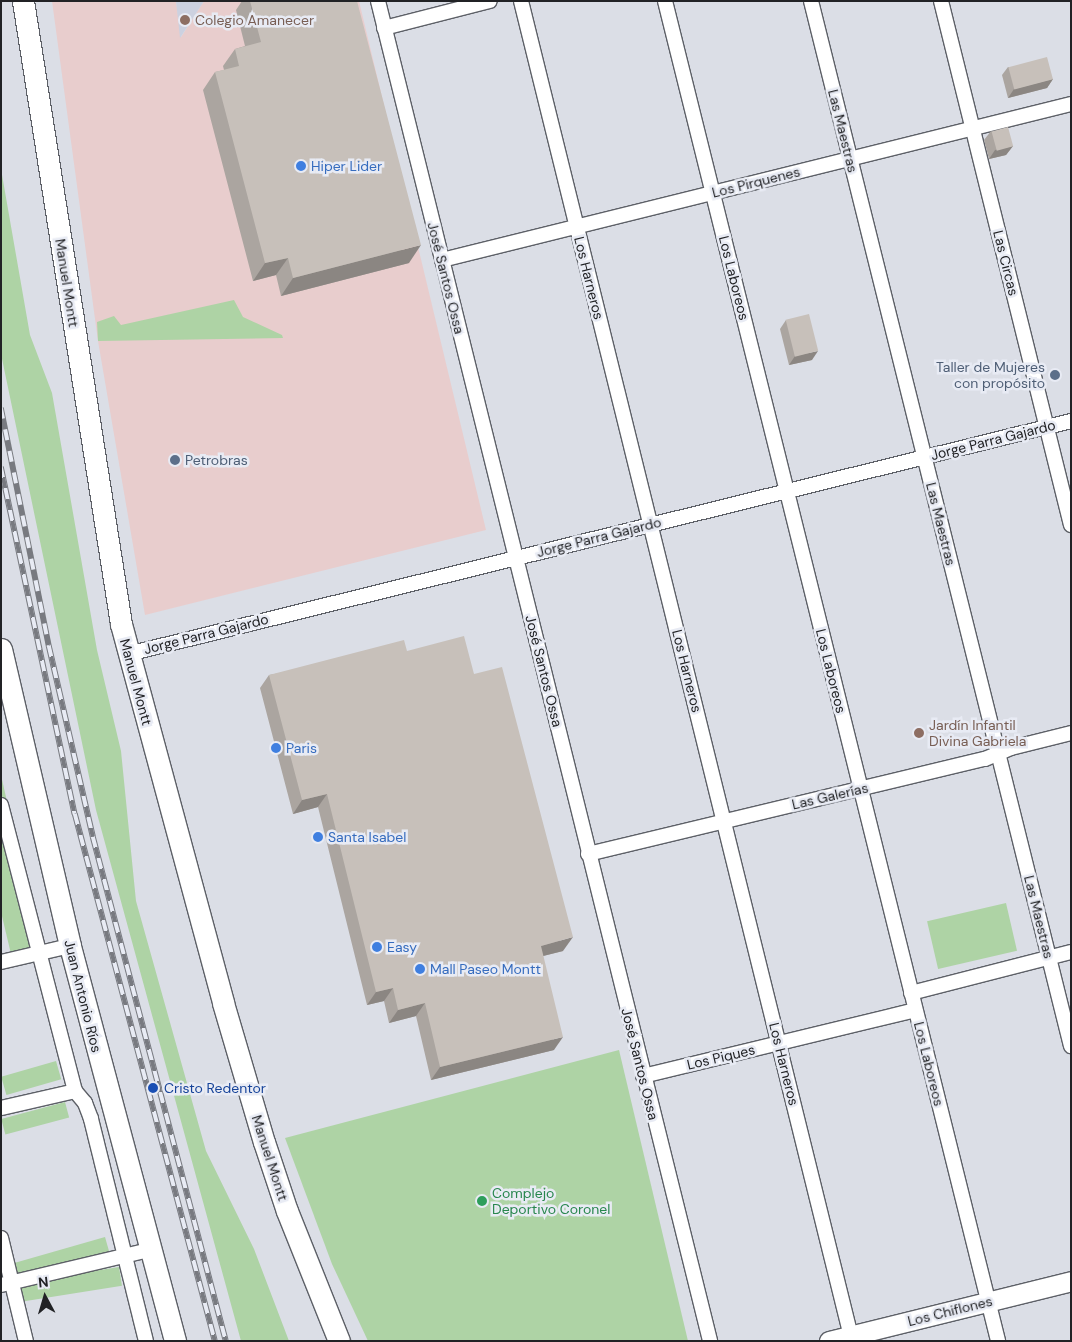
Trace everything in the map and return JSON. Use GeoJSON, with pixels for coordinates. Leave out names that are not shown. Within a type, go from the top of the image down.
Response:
{"type":"FeatureCollection","features":[{"type":"Feature","properties":{"kind":"main road","name":"Manuel Montt"},"geometry":{"type":"LineString","coordinates":[[23,1],[128,654],[264,1142],[287,1211],[339,1341]]}},
{"type":"Feature","properties":{"kind":"main road","name":"Juan Antonio Ríos"},"geometry":{"type":"LineString","coordinates":[[1,649],[70,946],[149,1250],[176,1341]]}},
{"type":"Feature","properties":{"kind":"street","name":"José Santos Ossa"},"geometry":{"type":"LineString","coordinates":[[378,1],[710,1341]]}},
{"type":"Feature","properties":{"kind":"street"},"geometry":{"type":"LineString","coordinates":[[384,28],[490,1]]}},
{"type":"Feature","properties":{"kind":"street","name":"Los Harneros"},"geometry":{"type":"LineString","coordinates":[[521,1],[852,1338]]}},
{"type":"Feature","properties":{"kind":"street","name":"Los Laboreos"},"geometry":{"type":"LineString","coordinates":[[666,1],[998,1341]]}},
{"type":"Feature","properties":{"kind":"street","name":"Las Maestras"},"geometry":{"type":"LineString","coordinates":[[811,1],[1071,1046]]}},
{"type":"Feature","properties":{"kind":"street","name":"Las Circas"},"geometry":{"type":"LineString","coordinates":[[941,1],[1071,524]]}},
{"type":"Feature","properties":{"kind":"street","name":"Los Pirquenes"},"geometry":{"type":"LineString","coordinates":[[442,260],[1071,104]]}},
{"type":"Feature","properties":{"kind":"street","name":"Jorge Parra Gajardo"},"geometry":{"type":"LineString","coordinates":[[128,654],[1071,421]]}},
{"type":"Feature","properties":{"kind":"street","name":"Las Galerías"},"geometry":{"type":"LineString","coordinates":[[588,854],[860,788],[1071,733]]}},
{"type":"Feature","properties":{"kind":"street"},"geometry":{"type":"LineString","coordinates":[[1,805],[75,1091],[85,1103],[91,1119],[146,1341]]}},
{"type":"Feature","properties":{"kind":"street"},"geometry":{"type":"LineString","coordinates":[[1,962],[70,946]]}},
{"type":"Feature","properties":{"kind":"street"},"geometry":{"type":"LineString","coordinates":[[911,993],[1071,952]]}},
{"type":"Feature","properties":{"kind":"street","name":"Los Piques"},"geometry":{"type":"LineString","coordinates":[[643,1076],[915,1010]]}},
{"type":"Feature","properties":{"kind":"street"},"geometry":{"type":"LineString","coordinates":[[1,1108],[75,1091]]}},
{"type":"Feature","properties":{"kind":"street"},"geometry":{"type":"LineString","coordinates":[[1,1238],[7,1284],[26,1341]]}},
{"type":"Feature","properties":{"kind":"street"},"geometry":{"type":"LineString","coordinates":[[7,1284],[149,1250]]}},
{"type":"Feature","properties":{"kind":"street","name":"Los Chiflones"},"geometry":{"type":"LineString","coordinates":[[829,1341],[852,1338],[988,1301],[1071,1281]]}},
{"type":"Feature","properties":{"kind":"shaded area"},"geometry":{"type":"Polygon","coordinates":[[[52,1],[176,1],[181,37],[204,1],[359,1],[486,530],[145,615],[98,341],[52,1]]]}},
{"type":"Feature","properties":{"kind":"shaded area","name":"Colegio Amanecer"},"geometry":{"type":"Polygon","coordinates":[[[176,1],[204,1],[180,38],[176,1]]]}},
{"type":"Feature","properties":{"kind":"green space"},"geometry":{"type":"Polygon","coordinates":[[[1,169],[30,335],[52,393],[97,650],[121,751],[136,901],[206,1151],[254,1249],[289,1341],[241,1341],[96,810],[1,354],[1,169]]]}},
{"type":"Feature","properties":{"kind":"green space"},"geometry":{"type":"Polygon","coordinates":[[[234,300],[243,317],[282,335],[283,338],[98,341],[97,322],[114,316],[121,325],[234,300]]]}},
{"type":"Feature","properties":{"kind":"green space"},"geometry":{"type":"Polygon","coordinates":[[[1,775],[40,948],[11,954],[1,912],[1,775]]]}},
{"type":"Feature","properties":{"kind":"green space"},"geometry":{"type":"Polygon","coordinates":[[[1006,903],[1017,951],[938,969],[927,921],[1006,903]]]}},
{"type":"Feature","properties":{"kind":"green space","name":"Complejo Deportivo Coronel"},"geometry":{"type":"Polygon","coordinates":[[[619,1050],[688,1341],[368,1341],[332,1264],[285,1138],[619,1050]]]}},
{"type":"Feature","properties":{"kind":"green space"},"geometry":{"type":"Polygon","coordinates":[[[56,1061],[61,1079],[6,1095],[1,1077],[56,1061]]]}},
{"type":"Feature","properties":{"kind":"green space"},"geometry":{"type":"Polygon","coordinates":[[[65,1102],[69,1117],[5,1135],[1,1119],[65,1102]]]}},
{"type":"Feature","properties":{"kind":"green space"},"geometry":{"type":"Polygon","coordinates":[[[105,1237],[109,1251],[15,1278],[11,1264],[105,1237]]]}},
{"type":"Feature","properties":{"kind":"green space"},"geometry":{"type":"Polygon","coordinates":[[[119,1267],[122,1286],[21,1302],[18,1283],[119,1267]]]}},
{"type":"Feature","properties":{"kind":"building"},"geometry":{"type":"Polygon","coordinates":[[[250,1],[357,1],[421,245],[293,278],[288,258],[265,263],[215,72],[239,66],[235,49],[261,42],[250,1]]]}},
{"type":"Feature","properties":{"kind":"building"},"geometry":{"type":"Polygon","coordinates":[[[1047,57],[1053,79],[1014,90],[1008,67],[1047,57]]]}},
{"type":"Feature","properties":{"kind":"building"},"geometry":{"type":"Polygon","coordinates":[[[1008,127],[1013,146],[997,151],[992,131],[1008,127]]]}},
{"type":"Feature","properties":{"kind":"building"},"geometry":{"type":"Polygon","coordinates":[[[809,314],[818,351],[795,357],[786,320],[809,314]]]}},
{"type":"Feature","properties":{"kind":"building"},"geometry":{"type":"Polygon","coordinates":[[[464,636],[474,674],[502,667],[573,937],[541,946],[563,1037],[440,1067],[425,1003],[398,1010],[393,988],[376,992],[327,794],[302,800],[269,675],[404,640],[407,651],[464,636]]]}},
{"type":"Feature","properties":{"kind":"railway"},"geometry":{"type":"LineString","coordinates":[[1,408],[49,646],[93,837],[226,1341]]}},
{"type":"Feature","properties":{"kind":"railway"},"geometry":{"type":"LineString","coordinates":[[1,467],[75,814],[215,1341]]}},
{"type":"Feature","properties":{"kind":"place","name":"Colegio Amanecer"},"geometry":{"type":"Point","coordinates":[185,20]}},
{"type":"Feature","properties":{"kind":"place","name":"Hiper Lider"},"geometry":{"type":"Point","coordinates":[301,166]}},
{"type":"Feature","properties":{"kind":"place","name":"Taller de Mujeres con propósito"},"geometry":{"type":"Point","coordinates":[1055,375]}},
{"type":"Feature","properties":{"kind":"place","name":"Petrobras"},"geometry":{"type":"Point","coordinates":[175,460]}},
{"type":"Feature","properties":{"kind":"place","name":"Jardín Infantil Divina Gabriela"},"geometry":{"type":"Point","coordinates":[919,733]}},
{"type":"Feature","properties":{"kind":"place","name":"Paris"},"geometry":{"type":"Point","coordinates":[276,748]}},
{"type":"Feature","properties":{"kind":"place","name":"Santa Isabel"},"geometry":{"type":"Point","coordinates":[318,837]}},
{"type":"Feature","properties":{"kind":"place","name":"Easy"},"geometry":{"type":"Point","coordinates":[377,947]}},
{"type":"Feature","properties":{"kind":"place","name":"Mall Paseo Montt"},"geometry":{"type":"Point","coordinates":[420,969]}},
{"type":"Feature","properties":{"kind":"place","name":"Cristo Redentor"},"geometry":{"type":"Point","coordinates":[153,1088]}},
{"type":"Feature","properties":{"kind":"place","name":"Complejo Deportivo Coronel"},"geometry":{"type":"Point","coordinates":[482,1201]}}]}
